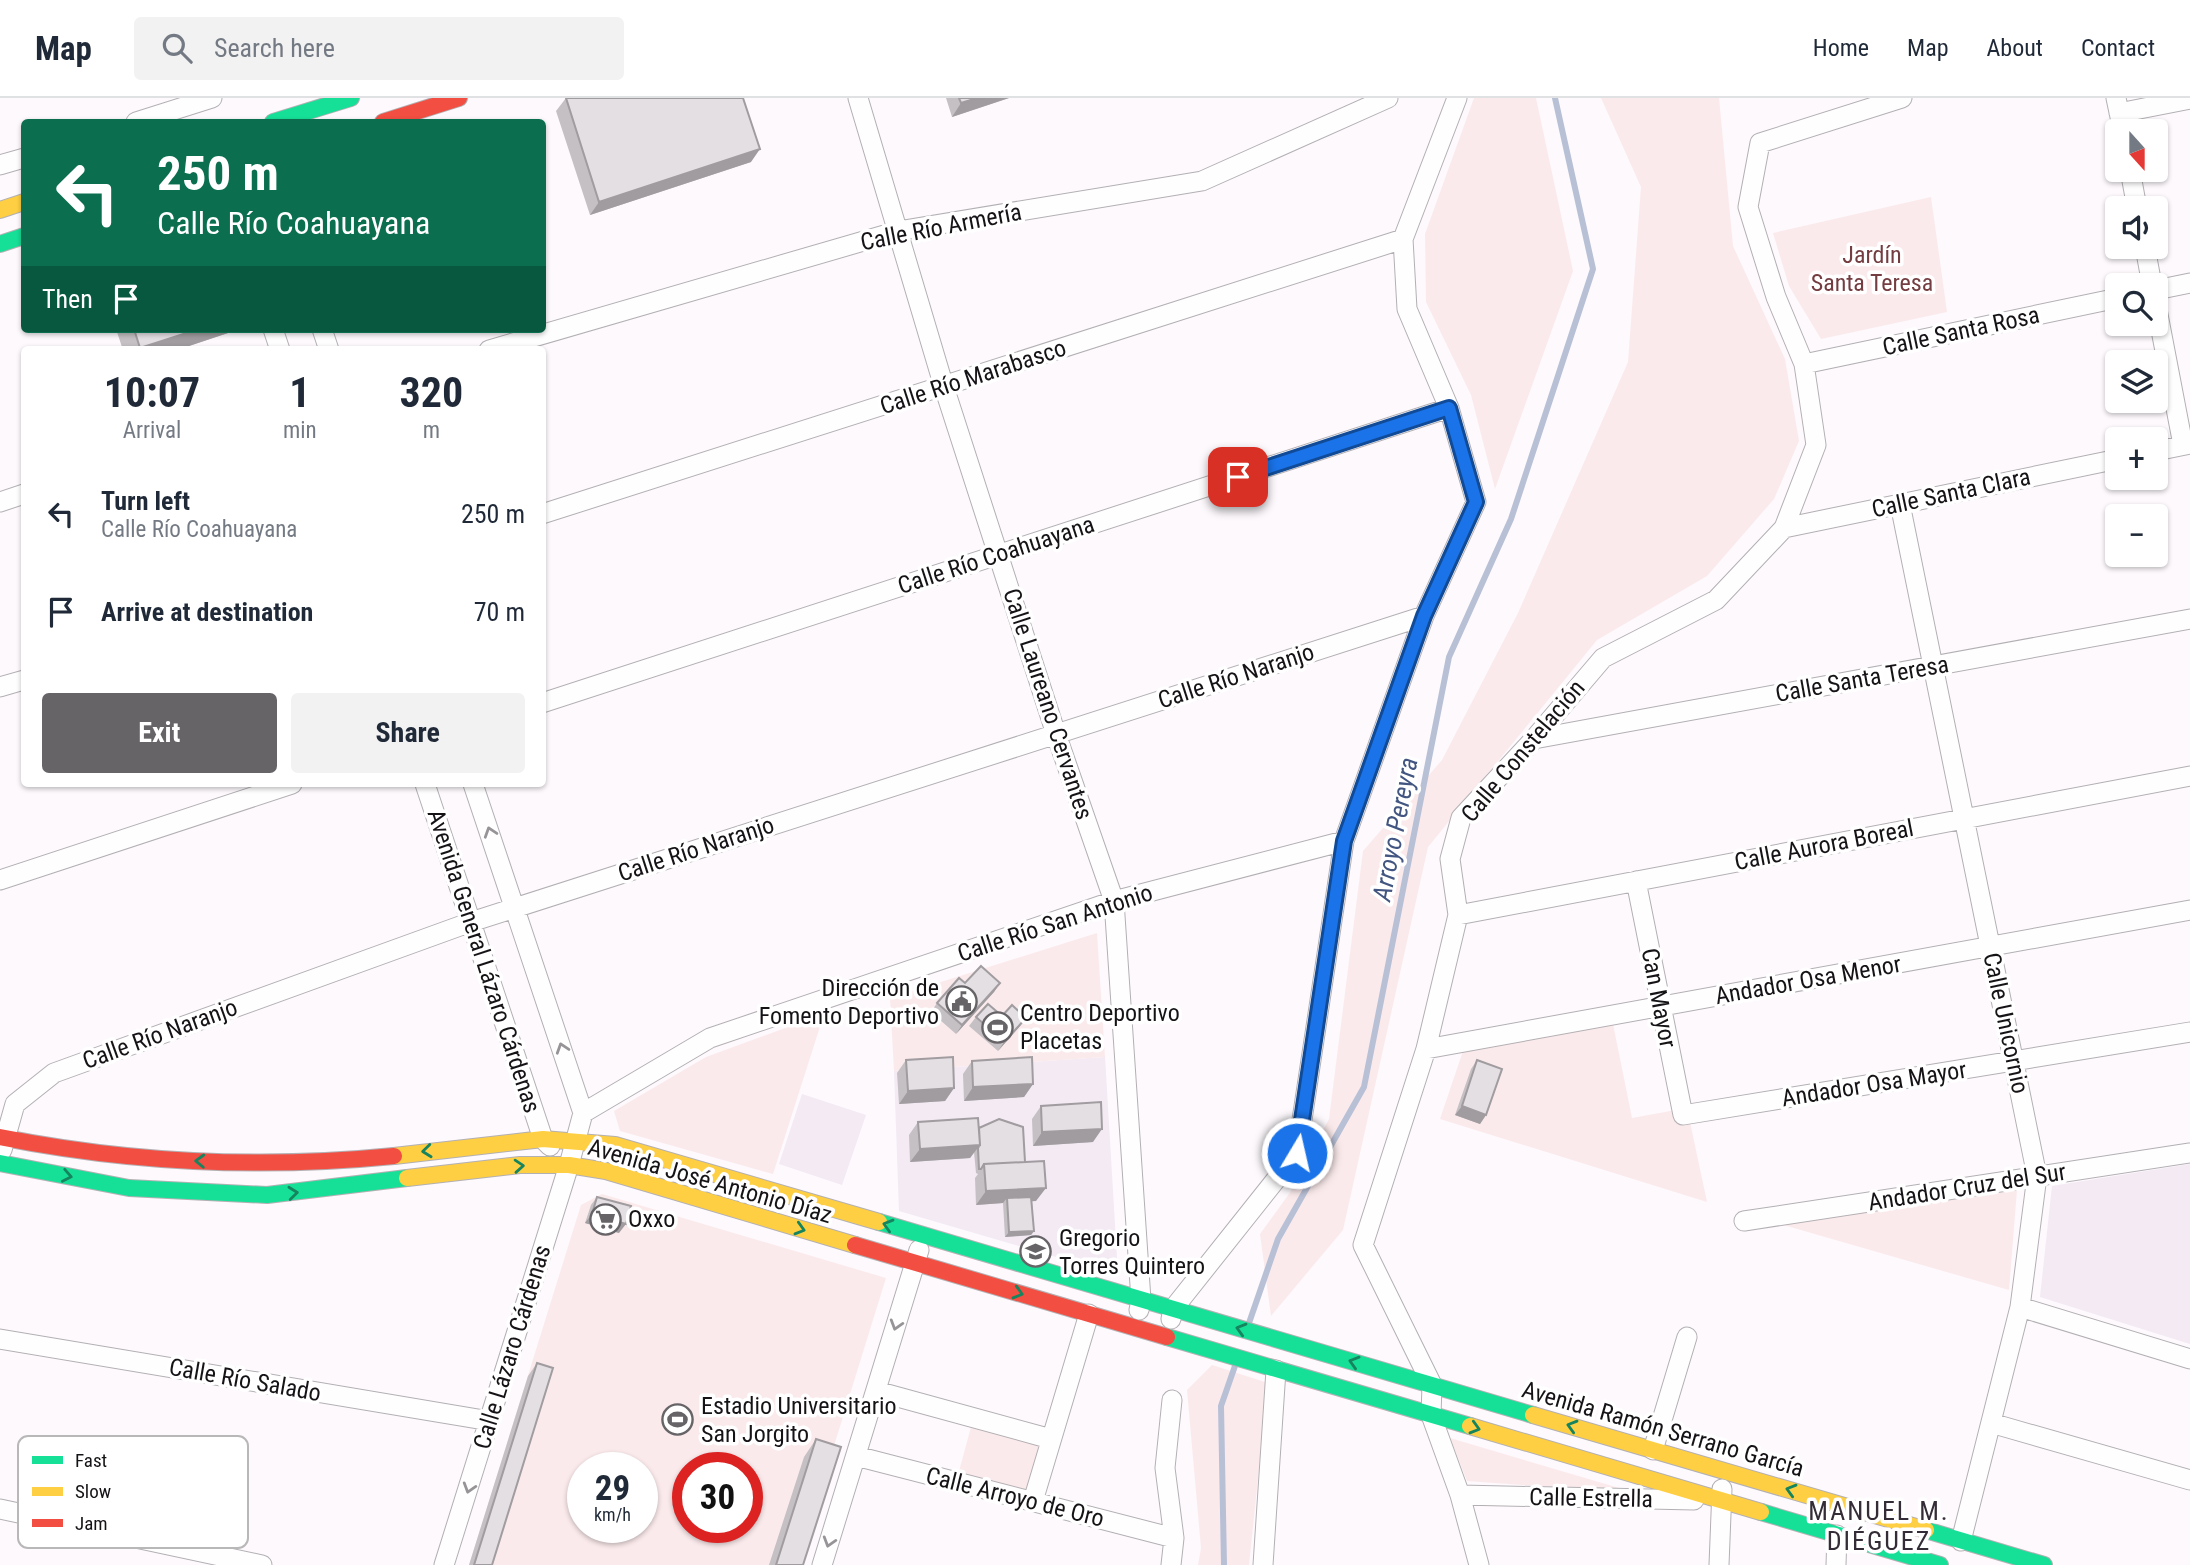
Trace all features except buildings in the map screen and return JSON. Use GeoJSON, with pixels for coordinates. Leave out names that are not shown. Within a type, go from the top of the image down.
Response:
{"type":"FeatureCollection","features":[{"type":"Feature","properties":{"kind":"street"},"geometry":{"type":"LineString","coordinates":[[154,119],[212,98]]}},
{"type":"Feature","properties":{"kind":"street"},"geometry":{"type":"LineString","coordinates":[[286,119],[329,109],[351,98]]}},
{"type":"Feature","properties":{"kind":"street"},"geometry":{"type":"LineString","coordinates":[[393,119],[460,98]]}},
{"type":"Feature","properties":{"kind":"street","name":"Calle Laureano Cervantes"},"geometry":{"type":"LineString","coordinates":[[858,98],[944,387],[1056,734],[1114,901],[1141,1300],[1134,1327]]}},
{"type":"Feature","properties":{"kind":"street","name":"Calle Río Armería"},"geometry":{"type":"LineString","coordinates":[[503,346],[898,231],[1202,181],[1388,98]]}},
{"type":"Feature","properties":{"kind":"street"},"geometry":{"type":"LineString","coordinates":[[1166,1337],[1173,1309],[1297,1153],[1344,841],[1424,616],[1476,502],[1449,408],[1407,309],[1403,239],[1457,98]]}},
{"type":"Feature","properties":{"kind":"street","name":"Calle Constelación"},"geometry":{"type":"LineString","coordinates":[[1479,1565],[1460,1495],[1431,1415],[1432,1385],[1363,1245],[1426,1049],[1458,915],[1450,859],[1461,818],[1604,658],[1716,600],[1784,528],[1816,445],[1804,363],[1776,297],[1748,206],[1760,143],[1902,98]]}},
{"type":"Feature","properties":{"kind":"street"},"geometry":{"type":"LineString","coordinates":[[2119,114],[2190,99]]}},
{"type":"Feature","properties":{"kind":"street"},"geometry":{"type":"LineString","coordinates":[[0,166],[21,159]]}},
{"type":"Feature","properties":{"kind":"street"},"geometry":{"type":"LineString","coordinates":[[0,210],[21,203]]}},
{"type":"Feature","properties":{"kind":"street"},"geometry":{"type":"LineString","coordinates":[[0,244],[21,237]]}},
{"type":"Feature","properties":{"kind":"street","name":"Calle Río Marabasco"},"geometry":{"type":"LineString","coordinates":[[546,513],[1403,239]]}},
{"type":"Feature","properties":{"kind":"street"},"geometry":{"type":"LineString","coordinates":[[2168,288],[2190,283]]}},
{"type":"Feature","properties":{"kind":"street","name":"Calle Santa Rosa"},"geometry":{"type":"LineString","coordinates":[[1804,363],[2105,301]]}},
{"type":"Feature","properties":{"kind":"street"},"geometry":{"type":"LineString","coordinates":[[2163,336],[2187,444],[2168,448]]}},
{"type":"Feature","properties":{"kind":"street","name":"Calle Río Coahuayana"},"geometry":{"type":"LineString","coordinates":[[546,702],[1449,408]]}},
{"type":"Feature","properties":{"kind":"street","name":"Calle Santa Clara"},"geometry":{"type":"LineString","coordinates":[[1784,528],[2105,462]]}},
{"type":"Feature","properties":{"kind":"street"},"geometry":{"type":"LineString","coordinates":[[0,502],[21,495]]}},
{"type":"Feature","properties":{"kind":"street","name":"Calle Unicornio"},"geometry":{"type":"LineString","coordinates":[[1900,504],[2037,1176],[2020,1307],[1961,1541]]}},
{"type":"Feature","properties":{"kind":"street","name":"Calle Río Naranjo"},"geometry":{"type":"LineString","coordinates":[[0,1158],[2,1132],[15,1104],[54,1073],[471,922],[1424,616]]}},
{"type":"Feature","properties":{"kind":"street","name":"Calle Santa Teresa"},"geometry":{"type":"LineString","coordinates":[[1534,739],[2190,619]]}},
{"type":"Feature","properties":{"kind":"street"},"geometry":{"type":"LineString","coordinates":[[0,687],[21,681]]}},
{"type":"Feature","properties":{"kind":"street","name":"Calle Aurora Boreal"},"geometry":{"type":"LineString","coordinates":[[1458,915],[2190,776]]}},
{"type":"Feature","properties":{"kind":"street"},"geometry":{"type":"LineString","coordinates":[[0,880],[283,787]]}},
{"type":"Feature","properties":{"kind":"street","name":"Avenida General Lázaro Cárdenas"},"geometry":{"type":"LineString","coordinates":[[426,787],[543,1139]]}},
{"type":"Feature","properties":{"kind":"street","name":"Avenida General Lázaro Cárdenas"},"geometry":{"type":"LineString","coordinates":[[475,787],[583,1113]]}},
{"type":"Feature","properties":{"kind":"street","name":"Calle Río San Antonio"},"geometry":{"type":"LineString","coordinates":[[583,1113],[710,1038],[1114,901],[1344,841]]}},
{"type":"Feature","properties":{"kind":"street","name":"Can Mayor"},"geometry":{"type":"LineString","coordinates":[[1636,881],[1683,1115]]}},
{"type":"Feature","properties":{"kind":"street","name":"Andador Osa Menor"},"geometry":{"type":"LineString","coordinates":[[1426,1049],[2190,910]]}},
{"type":"Feature","properties":{"kind":"street","name":"Andador Osa Mayor"},"geometry":{"type":"LineString","coordinates":[[1683,1115],[2190,1032]]}},
{"type":"Feature","properties":{"kind":"street"},"geometry":{"type":"LineString","coordinates":[[543,1139],[569,1165],[583,1113]]}},
{"type":"Feature","properties":{"kind":"street","name":"Avenida José Antonio Díaz"},"geometry":{"type":"LineString","coordinates":[[2,1132],[129,1159],[260,1163],[322,1162],[543,1139],[615,1145],[1270,1337]]}},
{"type":"Feature","properties":{"kind":"street","name":"Andador Cruz del Sur"},"geometry":{"type":"LineString","coordinates":[[1744,1221],[2190,1153]]}},
{"type":"Feature","properties":{"kind":"street","name":"Avenida José Antonio Díaz"},"geometry":{"type":"LineString","coordinates":[[0,1163],[129,1188],[267,1195],[520,1166],[569,1165],[606,1171],[1272,1368]]}},
{"type":"Feature","properties":{"kind":"street","name":"Calle Lázaro Cárdenas"},"geometry":{"type":"LineString","coordinates":[[444,1565],[569,1165]]}},
{"type":"Feature","properties":{"kind":"street"},"geometry":{"type":"LineString","coordinates":[[822,1565],[924,1236]]}},
{"type":"Feature","properties":{"kind":"street"},"geometry":{"type":"LineString","coordinates":[[2020,1307],[2190,1360]]}},
{"type":"Feature","properties":{"kind":"street"},"geometry":{"type":"LineString","coordinates":[[1032,1501],[1089,1314]]}},
{"type":"Feature","properties":{"kind":"street"},"geometry":{"type":"LineString","coordinates":[[1653,1450],[1686,1336]]}},
{"type":"Feature","properties":{"kind":"street","name":"Avenida Ramón Serrano García"},"geometry":{"type":"LineString","coordinates":[[1270,1337],[2044,1565]]}},
{"type":"Feature","properties":{"kind":"street","name":"Calle Río Salado"},"geometry":{"type":"LineString","coordinates":[[0,1339],[489,1421]]}},
{"type":"Feature","properties":{"kind":"street"},"geometry":{"type":"LineString","coordinates":[[1263,1565],[1272,1368],[1940,1565]]}},
{"type":"Feature","properties":{"kind":"street"},"geometry":{"type":"LineString","coordinates":[[876,1391],[1051,1439]]}},
{"type":"Feature","properties":{"kind":"street"},"geometry":{"type":"LineString","coordinates":[[1171,1565],[1174,1538],[1165,1468],[1172,1399]]}},
{"type":"Feature","properties":{"kind":"street"},"geometry":{"type":"LineString","coordinates":[[1991,1423],[2190,1480]]}},
{"type":"Feature","properties":{"kind":"street","name":"Calle Arroyo de Oro"},"geometry":{"type":"LineString","coordinates":[[856,1456],[1174,1538]]}},
{"type":"Feature","properties":{"kind":"street"},"geometry":{"type":"LineString","coordinates":[[1719,1565],[1723,1471]]}},
{"type":"Feature","properties":{"kind":"street","name":"Calle Estrella"},"geometry":{"type":"LineString","coordinates":[[1460,1495],[1722,1501]]}},
{"type":"Feature","properties":{"kind":"street"},"geometry":{"type":"LineString","coordinates":[[0,1509],[18,1513]]}},
{"type":"Feature","properties":{"kind":"street"},"geometry":{"type":"LineString","coordinates":[[1836,1535],[1836,1565]]}},
{"type":"Feature","properties":{"kind":"street"},"geometry":{"type":"LineString","coordinates":[[182,1548],[262,1565]]}},
{"type":"Feature","properties":{"kind":"shaded area"},"geometry":{"type":"Polygon","coordinates":[[[1105,1057],[1118,1275],[899,1211],[894,1071],[1105,1057]]]}},
{"type":"Feature","properties":{"kind":"shaded area"},"geometry":{"type":"Polygon","coordinates":[[[802,1094],[866,1115],[842,1185],[779,1164],[802,1094]]]}},
{"type":"Feature","properties":{"kind":"shaded area"},"geometry":{"type":"Polygon","coordinates":[[[2190,1164],[2190,1344],[2040,1297],[2052,1186],[2190,1164]]]}},
{"type":"Feature","properties":{"kind":"green space"},"geometry":{"type":"Polygon","coordinates":[[[1474,98],[1536,98],[1573,271],[1495,489],[1471,395],[1426,302],[1425,234],[1474,98]]]}},
{"type":"Feature","properties":{"kind":"green space"},"geometry":{"type":"Polygon","coordinates":[[[1601,98],[1719,98],[1733,246],[1785,359],[1799,441],[1774,499],[1707,576],[1597,640],[1428,847],[1343,1230],[1271,1316],[1260,1234],[1289,1194],[1329,1119],[1363,851],[1442,760],[1518,613],[1628,362],[1641,187],[1601,98]]]}},
{"type":"Feature","properties":{"kind":"green space","name":"Jardín Santa Teresa"},"geometry":{"type":"Polygon","coordinates":[[[1931,197],[1947,312],[1821,339],[1789,286],[1773,233],[1931,197]]]}},
{"type":"Feature","properties":{"kind":"green space","name":"Centro Deportivo Placetas"},"geometry":{"type":"Polygon","coordinates":[[[1097,933],[1105,1057],[894,1071],[890,998],[1097,933]]]}},
{"type":"Feature","properties":{"kind":"green space"},"geometry":{"type":"Polygon","coordinates":[[[824,1014],[773,1174],[620,1131],[614,1111],[706,1057],[824,1014]]]}},
{"type":"Feature","properties":{"kind":"green space"},"geometry":{"type":"Polygon","coordinates":[[[1613,1024],[1632,1118],[1687,1108],[1707,1202],[1440,1119],[1463,1051],[1613,1024]]]}},
{"type":"Feature","properties":{"kind":"green space"},"geometry":{"type":"Polygon","coordinates":[[[2017,1190],[2009,1290],[1780,1224],[2017,1190]]]}},
{"type":"Feature","properties":{"kind":"green space","name":"Estadio Universitario San Jorgito"},"geometry":{"type":"Polygon","coordinates":[[[602,1194],[886,1278],[797,1565],[469,1565],[581,1205],[602,1194]]]}},
{"type":"Feature","properties":{"kind":"green space"},"geometry":{"type":"Polygon","coordinates":[[[1212,1365],[1268,1383],[1249,1565],[1198,1565],[1201,1548],[1187,1390],[1212,1365]]]}},
{"type":"Feature","properties":{"kind":"green space"},"geometry":{"type":"Polygon","coordinates":[[[971,1427],[1042,1445],[1029,1493],[958,1475],[971,1427]]]}},
{"type":"Feature","properties":{"kind":"green space"},"geometry":{"type":"Polygon","coordinates":[[[1450,1438],[1636,1493],[1467,1481],[1450,1438]]]}},
{"type":"Feature","properties":{"kind":"waterway","name":"Arroyo Pereyra"},"geometry":{"type":"LineString","coordinates":[[1249,1323],[1278,1239],[1364,1087],[1449,657],[1511,519],[1593,269],[1555,98]]}},
{"type":"Feature","properties":{"kind":"waterway","name":"Arroyo Pereyra"},"geometry":{"type":"LineString","coordinates":[[1224,1565],[1221,1406],[1236,1363]]}},
{"type":"Feature","properties":{"kind":"traffic: fast"},"geometry":{"type":"LineString","coordinates":[[283,119],[351,98]]}},
{"type":"Feature","properties":{"kind":"traffic: fast"},"geometry":{"type":"LineString","coordinates":[[0,244],[21,237]]}},
{"type":"Feature","properties":{"kind":"traffic: fast"},"geometry":{"type":"LineString","coordinates":[[0,1163],[129,1188],[267,1195],[407,1178]]}},
{"type":"Feature","properties":{"kind":"traffic: fast"},"geometry":{"type":"LineString","coordinates":[[879,1222],[1533,1415]]}},
{"type":"Feature","properties":{"kind":"traffic: fast"},"geometry":{"type":"LineString","coordinates":[[1167,1337],[1470,1426]]}},
{"type":"Feature","properties":{"kind":"traffic: fast"},"geometry":{"type":"LineString","coordinates":[[1761,1512],[1940,1565]]}},
{"type":"Feature","properties":{"kind":"traffic: fast"},"geometry":{"type":"LineString","coordinates":[[1926,1530],[2044,1565]]}},
{"type":"Feature","properties":{"kind":"traffic: slow"},"geometry":{"type":"LineString","coordinates":[[0,210],[21,203]]}},
{"type":"Feature","properties":{"kind":"traffic: slow"},"geometry":{"type":"LineString","coordinates":[[394,1156],[543,1139],[615,1145],[879,1222]]}},
{"type":"Feature","properties":{"kind":"traffic: slow"},"geometry":{"type":"LineString","coordinates":[[407,1178],[520,1165],[569,1165],[606,1171],[855,1245]]}},
{"type":"Feature","properties":{"kind":"traffic: slow"},"geometry":{"type":"LineString","coordinates":[[1533,1415],[1926,1530]]}},
{"type":"Feature","properties":{"kind":"traffic: slow"},"geometry":{"type":"LineString","coordinates":[[1470,1426],[1761,1512]]}},
{"type":"Feature","properties":{"kind":"traffic: jam"},"geometry":{"type":"LineString","coordinates":[[392,119],[459,98]]}},
{"type":"Feature","properties":{"kind":"traffic: jam"},"geometry":{"type":"LineString","coordinates":[[0,1137],[98,1153],[196,1161],[295,1162],[394,1156]]}},
{"type":"Feature","properties":{"kind":"traffic: jam"},"geometry":{"type":"LineString","coordinates":[[855,1245],[1167,1337]]}},
{"type":"Feature","properties":{"kind":"place","name":"Dirección de Fomento Deportivo"},"geometry":{"type":"Point","coordinates":[962,1002]}},
{"type":"Feature","properties":{"kind":"place","name":"Centro Deportivo Placetas"},"geometry":{"type":"Point","coordinates":[997,1027]}},
{"type":"Feature","properties":{"kind":"place","name":"Oxxo"},"geometry":{"type":"Point","coordinates":[605,1219]}},
{"type":"Feature","properties":{"kind":"place","name":"Gregorio Torres Quintero"},"geometry":{"type":"Point","coordinates":[1036,1252]}},
{"type":"Feature","properties":{"kind":"place","name":"Estadio Universitario San Jorgito"},"geometry":{"type":"Point","coordinates":[678,1420]}},
{"type":"Feature","properties":{"kind":"district","name":"MANUEL M. DIÉGUEZ"},"geometry":{"type":"Point","coordinates":[1879,1526]}},
{"type":"Feature","properties":{"kind":"route"},"geometry":{"type":"LineString","coordinates":[[1238,477],[1449,408],[1476,502],[1424,616],[1344,841],[1297,1153]]}}]}
